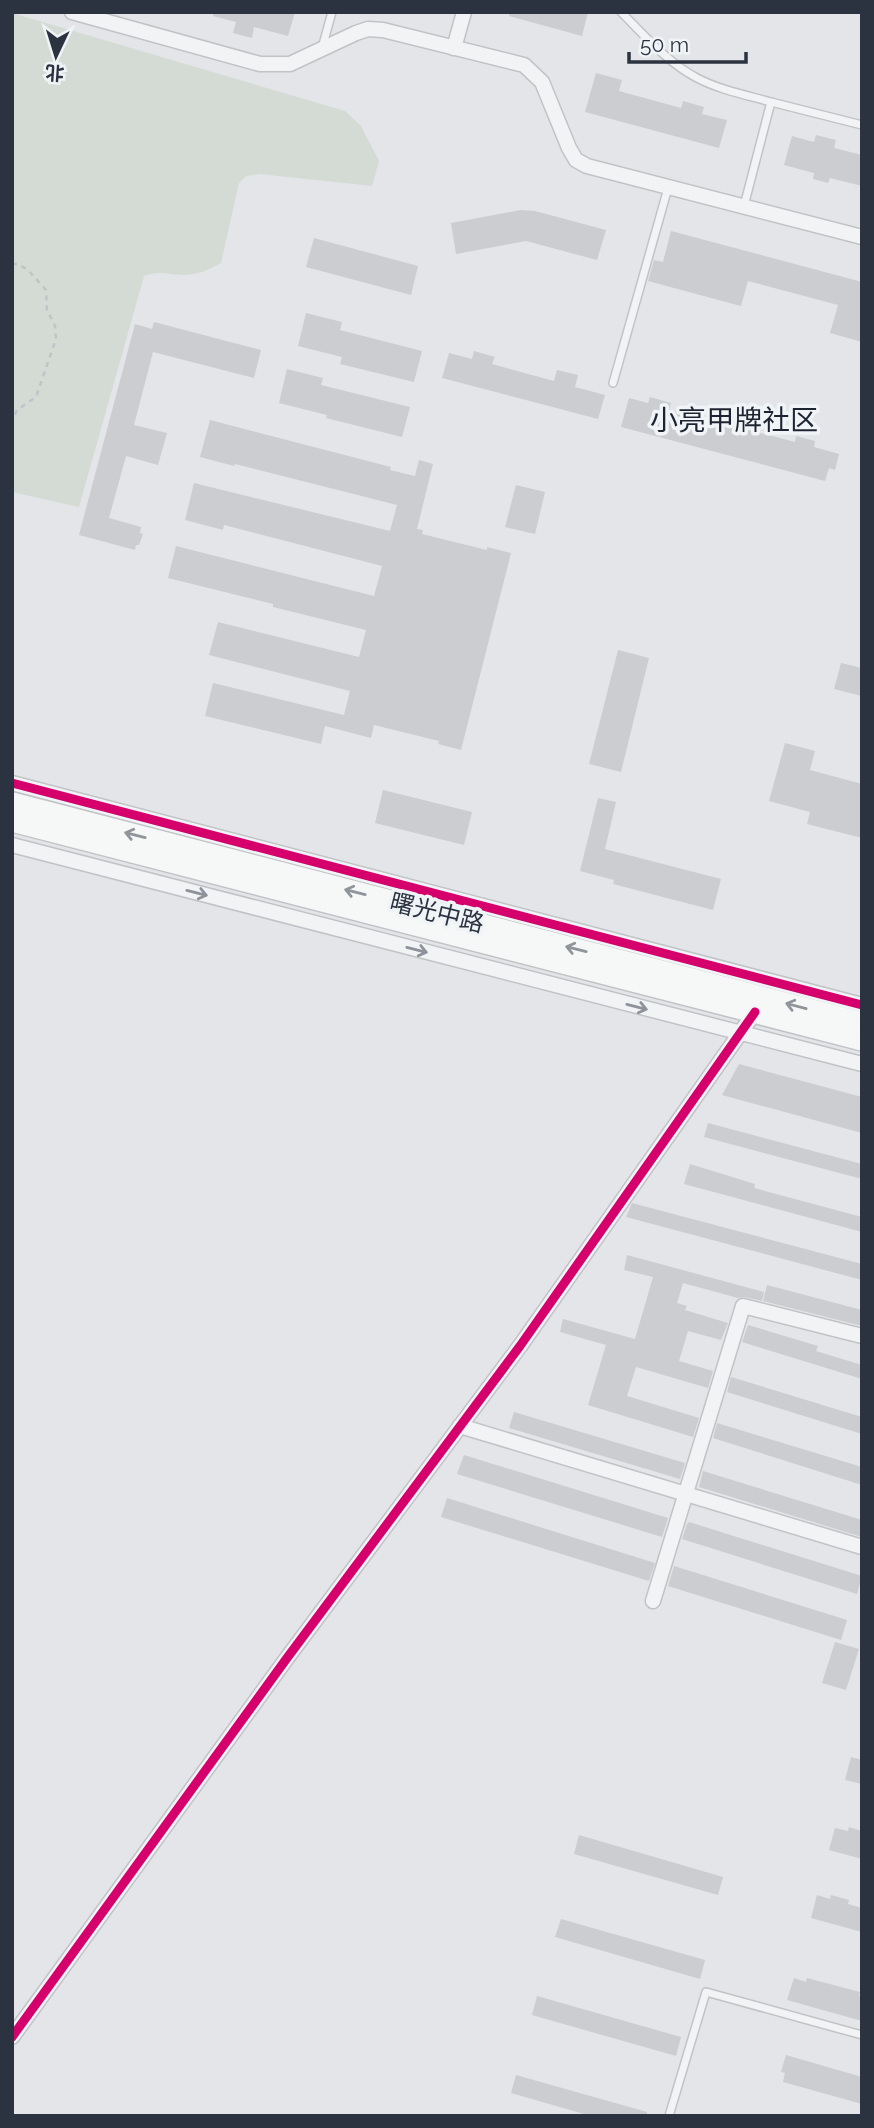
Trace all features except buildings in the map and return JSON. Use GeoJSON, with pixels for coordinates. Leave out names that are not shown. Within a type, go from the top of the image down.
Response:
{"type":"FeatureCollection","features":[{"type":"Feature","properties":{"kind":"main road","name":"曙光中路"},"geometry":{"type":"LineString","coordinates":[[12,803],[862,1023]]}},
{"type":"Feature","properties":{"kind":"main road","name":"曙光中路"},"geometry":{"type":"LineString","coordinates":[[12,821],[862,1040]]}},
{"type":"Feature","properties":{"kind":"street"},"geometry":{"type":"LineString","coordinates":[[72,12],[260,64],[290,64],[368,29],[383,30],[524,65],[542,82],[569,148],[576,160],[587,166],[862,237]]}},
{"type":"Feature","properties":{"kind":"street"},"geometry":{"type":"LineString","coordinates":[[454,48],[464,12]]}},
{"type":"Feature","properties":{"kind":"street"},"geometry":{"type":"LineString","coordinates":[[12,783],[862,1005]]}},
{"type":"Feature","properties":{"kind":"street"},"geometry":{"type":"LineString","coordinates":[[12,845],[862,1064]]}},
{"type":"Feature","properties":{"kind":"street"},"geometry":{"type":"LineString","coordinates":[[12,2037],[287,1658],[520,1346],[755,1012]]}},
{"type":"Feature","properties":{"kind":"street"},"geometry":{"type":"LineString","coordinates":[[653,1601],[743,1306],[862,1336]]}},
{"type":"Feature","properties":{"kind":"street"},"geometry":{"type":"LineString","coordinates":[[460,1426],[862,1547]]}},
{"type":"Feature","properties":{"kind":"lane"},"geometry":{"type":"LineString","coordinates":[[322,49],[332,12]]}},
{"type":"Feature","properties":{"kind":"lane"},"geometry":{"type":"LineString","coordinates":[[621,12],[671,60],[695,77],[723,89],[862,125]]}},
{"type":"Feature","properties":{"kind":"lane"},"geometry":{"type":"LineString","coordinates":[[744,207],[771,102]]}},
{"type":"Feature","properties":{"kind":"lane"},"geometry":{"type":"LineString","coordinates":[[613,383],[668,187]]}},
{"type":"Feature","properties":{"kind":"lane"},"geometry":{"type":"LineString","coordinates":[[669,2116],[706,1992],[862,2035]]}},
{"type":"Feature","properties":{"kind":"path"},"geometry":{"type":"LineString","coordinates":[[12,264],[18,264],[28,270],[46,290],[47,310],[55,326],[55,339],[39,391],[32,401],[17,410],[12,421]]}},
{"type":"Feature","properties":{"kind":"shaded area"},"geometry":{"type":"Polygon","coordinates":[[[12,13],[345,111],[361,126],[379,161],[372,186],[259,174],[246,176],[239,183],[221,263],[193,274],[159,273],[144,276],[79,507],[12,492],[12,13]]]}},
{"type":"Feature","properties":{"kind":"cycle path"},"geometry":{"type":"LineString","coordinates":[[12,783],[862,1005]]}},
{"type":"Feature","properties":{"kind":"cycle path"},"geometry":{"type":"LineString","coordinates":[[12,2037],[287,1658],[520,1346],[755,1012]]}},
{"type":"Feature","properties":{"kind":"district","name":"小亮甲牌社区"},"geometry":{"type":"Point","coordinates":[734,420]}}]}
